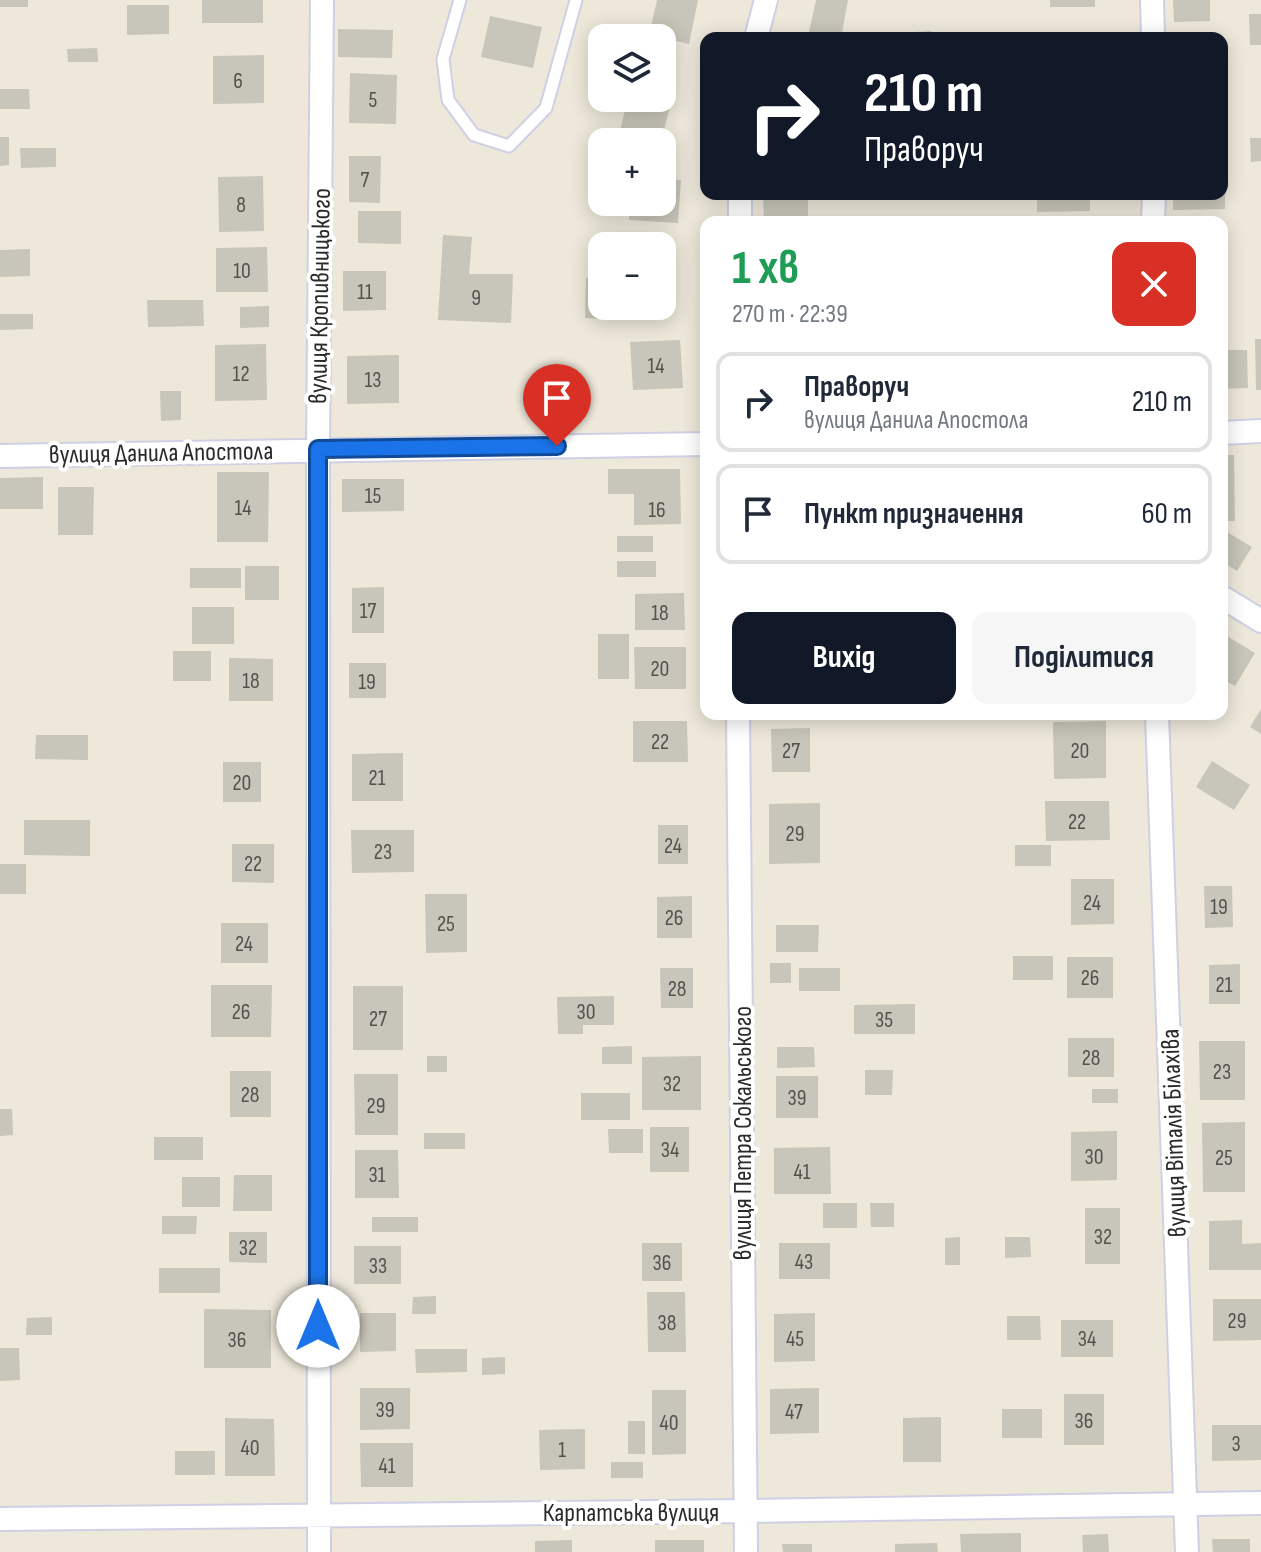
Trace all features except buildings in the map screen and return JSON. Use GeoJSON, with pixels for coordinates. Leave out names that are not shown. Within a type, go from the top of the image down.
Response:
{"type":"FeatureCollection","features":[{"type":"Feature","properties":{"kind":"street","name":"вулиця Кропивницького"},"geometry":{"type":"LineString","coordinates":[[319,1552],[318,449],[322,0]]}},
{"type":"Feature","properties":{"kind":"street"},"geometry":{"type":"LineString","coordinates":[[758,32],[766,0]]}},
{"type":"Feature","properties":{"kind":"street"},"geometry":{"type":"LineString","coordinates":[[1152,0],[1153,32]]}},
{"type":"Feature","properties":{"kind":"street"},"geometry":{"type":"LineString","coordinates":[[1228,433],[1261,431]]}},
{"type":"Feature","properties":{"kind":"street","name":"вулиця Данила Апостола"},"geometry":{"type":"LineString","coordinates":[[0,456],[700,444]]}},
{"type":"Feature","properties":{"kind":"street"},"geometry":{"type":"LineString","coordinates":[[1228,601],[1261,621]]}},
{"type":"Feature","properties":{"kind":"street","name":"вулиця Петра Сокальського"},"geometry":{"type":"LineString","coordinates":[[738,720],[746,1552]]}},
{"type":"Feature","properties":{"kind":"street","name":"вулиця Віталія Білахіва"},"geometry":{"type":"LineString","coordinates":[[1157,720],[1187,1552]]}},
{"type":"Feature","properties":{"kind":"street","name":"Карпатська вулиця"},"geometry":{"type":"LineString","coordinates":[[0,1519],[1261,1503]]}},
{"type":"Feature","properties":{"kind":"lane"},"geometry":{"type":"LineString","coordinates":[[460,0],[443,59],[448,100],[474,135],[509,146],[546,108],[576,0]]}},
{"type":"Feature","properties":{"kind":"route"},"geometry":{"type":"LineString","coordinates":[[318,1326],[318,449],[557,446]]}}]}
